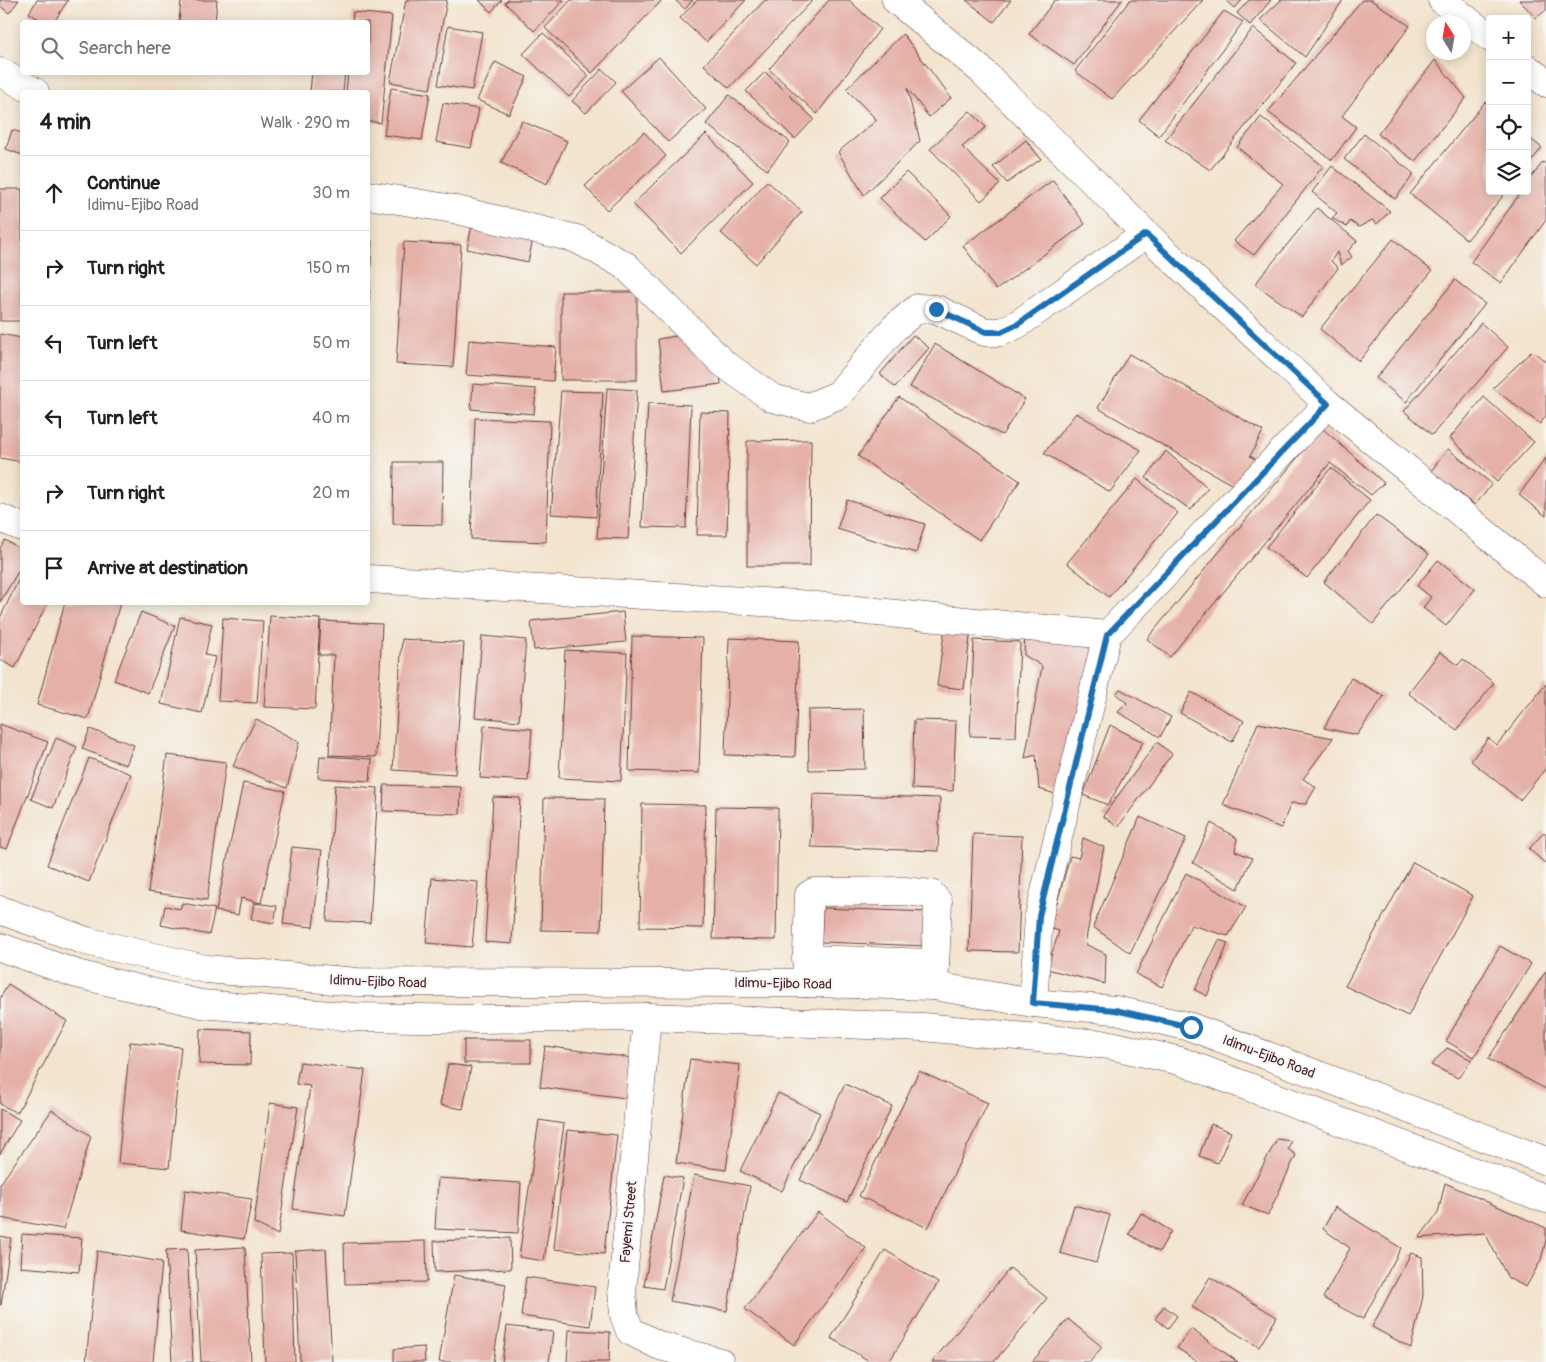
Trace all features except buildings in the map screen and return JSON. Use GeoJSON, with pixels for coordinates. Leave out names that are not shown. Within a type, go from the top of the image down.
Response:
{"type":"FeatureCollection","features":[{"type":"Feature","properties":{"kind":"street"},"geometry":{"type":"LineString","coordinates":[[896,0],[980,70],[1146,234],[1328,404],[1546,583]]}},
{"type":"Feature","properties":{"kind":"street"},"geometry":{"type":"LineString","coordinates":[[1442,0],[1486,35]]}},
{"type":"Feature","properties":{"kind":"street"},"geometry":{"type":"LineString","coordinates":[[1531,71],[1546,83]]}},
{"type":"Feature","properties":{"kind":"street"},"geometry":{"type":"LineString","coordinates":[[0,72],[32,90]]}},
{"type":"Feature","properties":{"kind":"street"},"geometry":{"type":"LineString","coordinates":[[370,195],[452,209],[577,239],[626,266],[723,363],[772,398],[809,407],[838,395],[894,328],[918,308],[936,309],[986,332],[1001,332],[1018,324],[1146,234]]}},
{"type":"Feature","properties":{"kind":"street"},"geometry":{"type":"LineString","coordinates":[[1033,1003],[1039,916],[1107,635],[1328,404]]}},
{"type":"Feature","properties":{"kind":"street"},"geometry":{"type":"LineString","coordinates":[[0,518],[20,526]]}},
{"type":"Feature","properties":{"kind":"street"},"geometry":{"type":"LineString","coordinates":[[370,579],[797,604],[1107,635]]}},
{"type":"Feature","properties":{"kind":"street"},"geometry":{"type":"LineString","coordinates":[[806,971],[809,895],[814,892],[904,891],[931,894],[938,902],[934,974]]}},
{"type":"Feature","properties":{"kind":"street","name":"Idimu-Ejibo Road"},"geometry":{"type":"LineString","coordinates":[[0,910],[86,941],[216,970],[357,982],[806,971],[934,974],[1033,1003],[1115,1010],[1191,1027],[1546,1161]]}},
{"type":"Feature","properties":{"kind":"street"},"geometry":{"type":"LineString","coordinates":[[0,947],[77,974],[201,1004],[356,1017],[479,1019],[647,1017],[924,1027],[1110,1045],[1180,1061],[1546,1199]]}},
{"type":"Feature","properties":{"kind":"street","name":"Fayemi Street"},"geometry":{"type":"LineString","coordinates":[[647,1017],[622,1290],[624,1315],[630,1331],[660,1346],[689,1358],[720,1362]]}},
{"type":"Feature","properties":{"kind":"route"},"geometry":{"type":"LineString","coordinates":[[936,309],[986,332],[1001,332],[1018,324],[1146,234],[1328,404],[1107,635],[1039,916],[1033,1003],[1115,1010],[1191,1027]]}}]}
